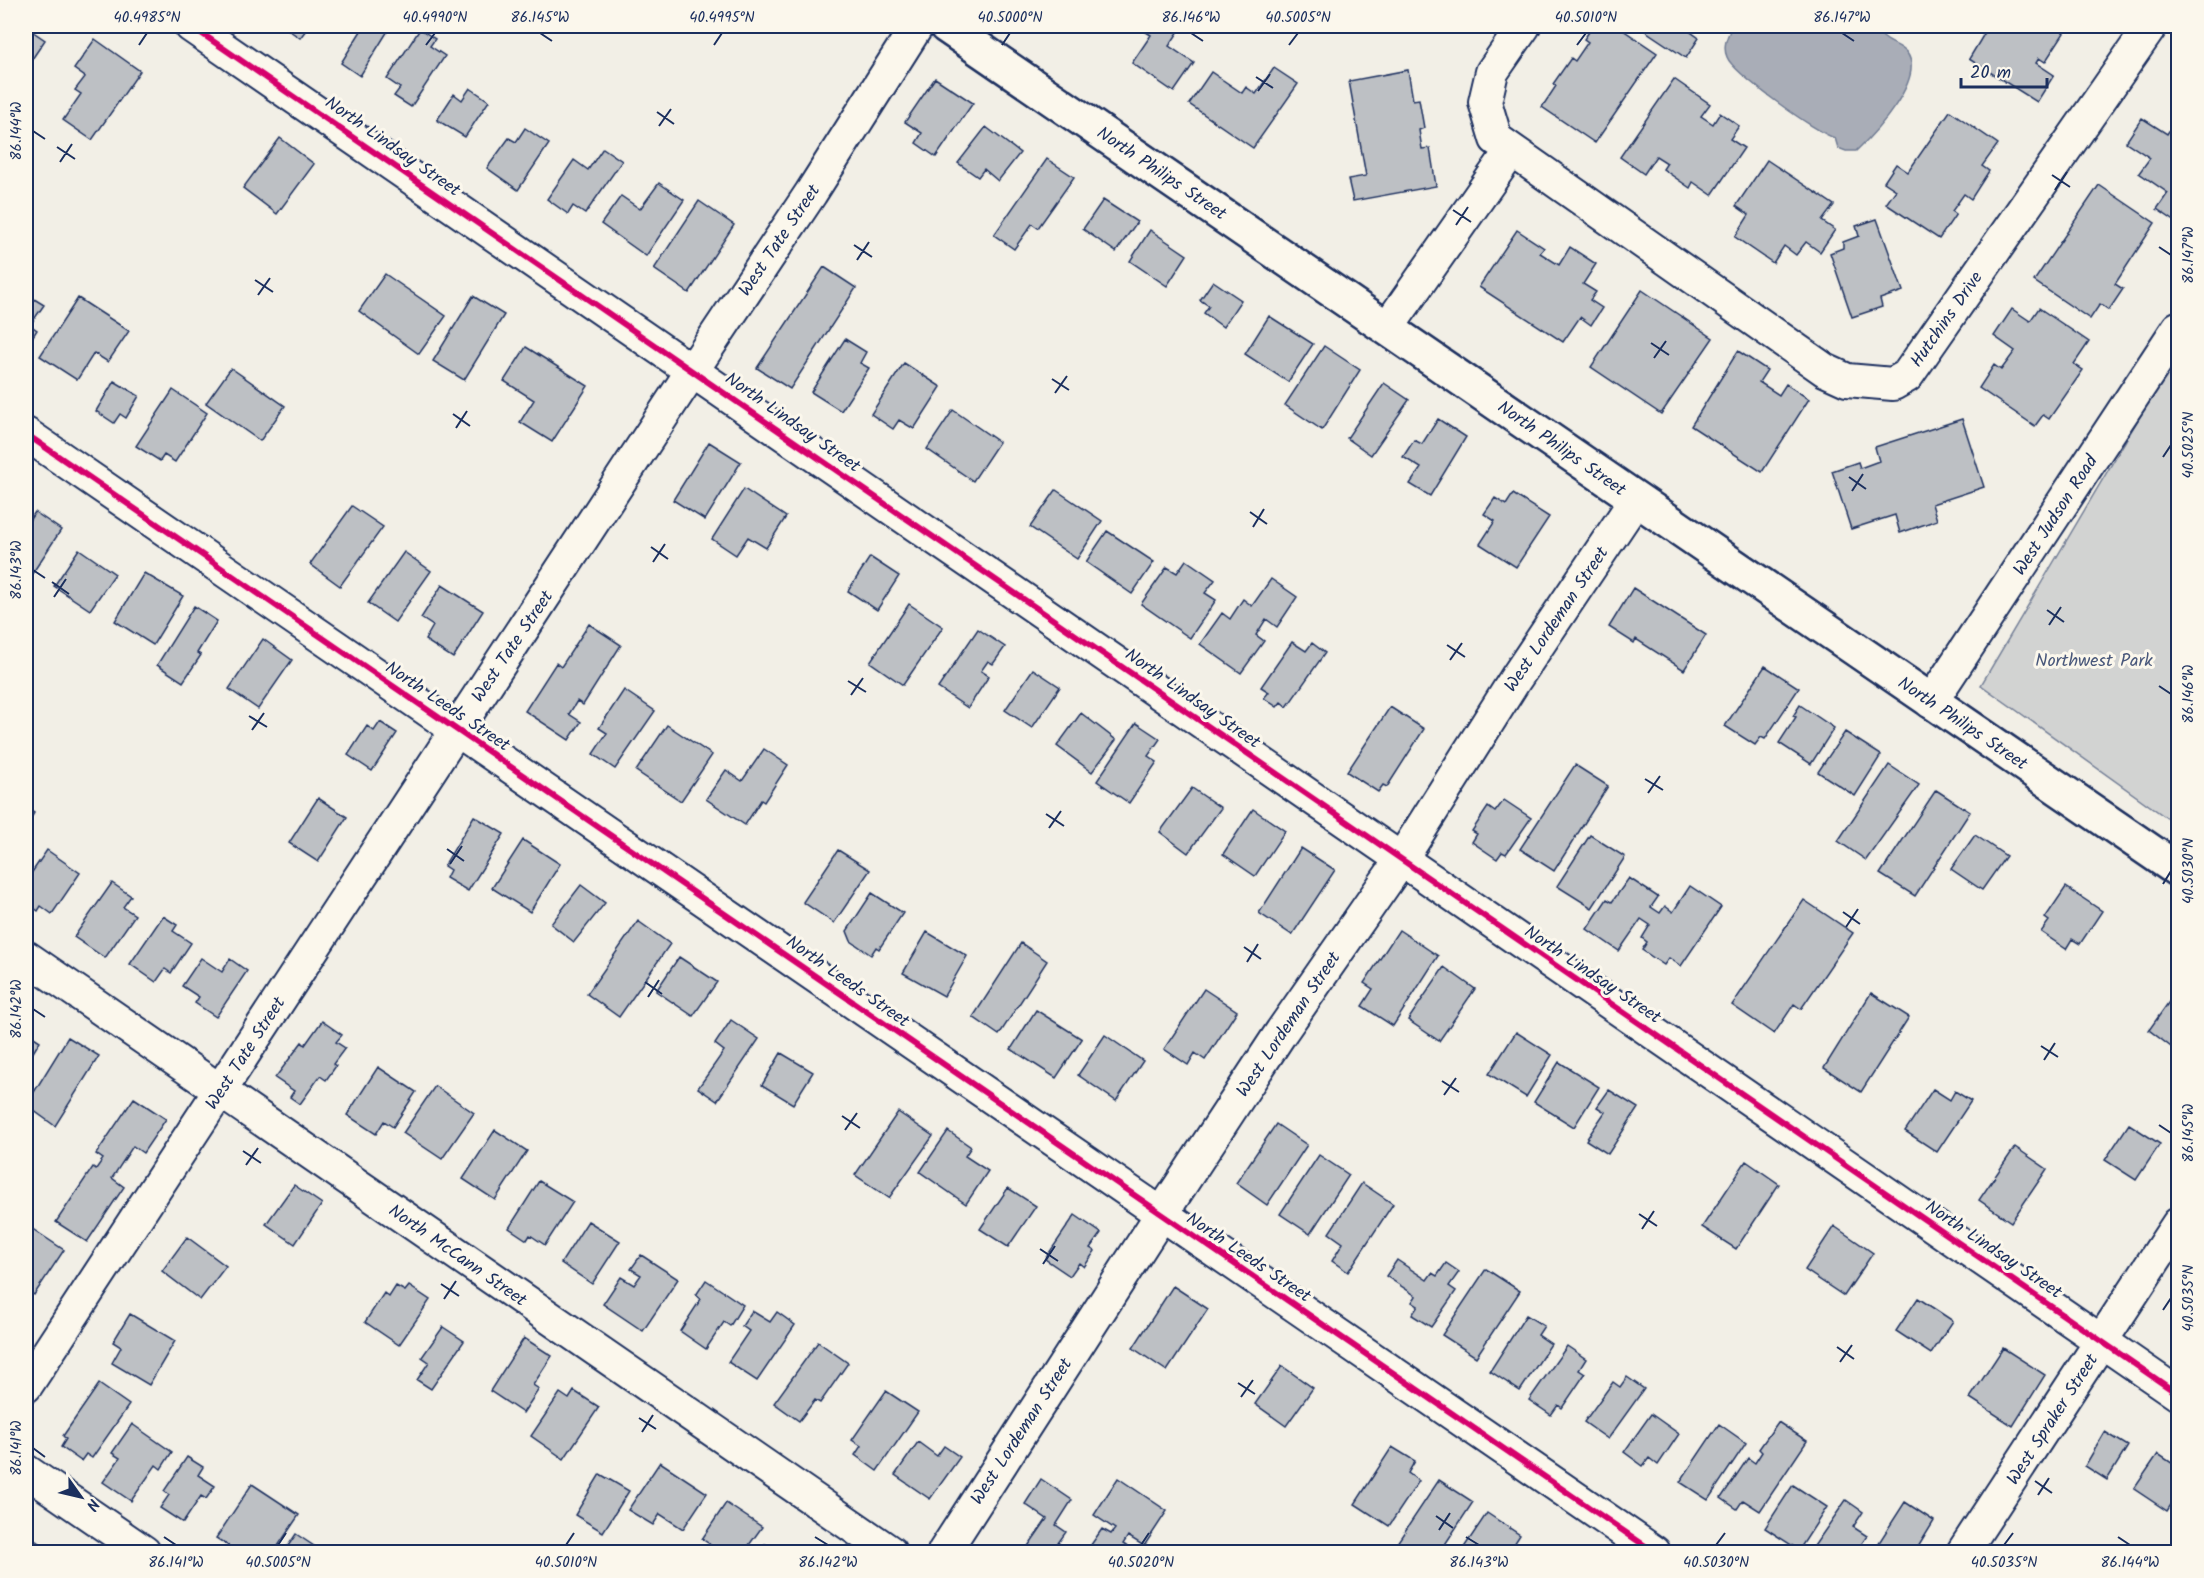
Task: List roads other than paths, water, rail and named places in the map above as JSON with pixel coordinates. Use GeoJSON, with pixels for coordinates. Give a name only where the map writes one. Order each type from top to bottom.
{"type":"FeatureCollection","features":[{"type":"Feature","properties":{"kind":"street","name":"North Lindsay Street"},"geometry":{"type":"LineString","coordinates":[[191,26],[2178,1394]]}},
{"type":"Feature","properties":{"kind":"street","name":"West Tate Street"},"geometry":{"type":"LineString","coordinates":[[26,1386],[811,193],[917,26]]}},
{"type":"Feature","properties":{"kind":"street","name":"North Philips Street"},"geometry":{"type":"LineString","coordinates":[[946,26],[2178,870]]}},
{"type":"Feature","properties":{"kind":"street","name":"Hutchins Drive"},"geometry":{"type":"LineString","coordinates":[[1524,26],[1492,72],[1485,102],[1496,139],[1825,370],[1846,380],[1893,384],[1907,376],[2151,26]]}},
{"type":"Feature","properties":{"kind":"street"},"geometry":{"type":"LineString","coordinates":[[1388,327],[1511,151]]}},
{"type":"Feature","properties":{"kind":"street","name":"West Judson Road"},"geometry":{"type":"LineString","coordinates":[[1931,702],[2178,328]]}},
{"type":"Feature","properties":{"kind":"street","name":"North Leeds Street"},"geometry":{"type":"LineString","coordinates":[[26,434],[1654,1552]]}},
{"type":"Feature","properties":{"kind":"street","name":"West Lordeman Street"},"geometry":{"type":"LineString","coordinates":[[944,1552],[1161,1215],[1282,1031],[1401,860],[1516,678],[1636,499]]}},
{"type":"Feature","properties":{"kind":"street","name":"North McCann Street"},"geometry":{"type":"LineString","coordinates":[[26,957],[890,1552]]}},
{"type":"Feature","properties":{"kind":"street","name":"West Spraker Street"},"geometry":{"type":"LineString","coordinates":[[1964,1552],[2178,1224]]}},
{"type":"Feature","properties":{"kind":"street"},"geometry":{"type":"LineString","coordinates":[[26,1471],[144,1552]]}},
{"type":"Feature","properties":{"kind":"park label","name":"Northwest Park"},"geometry":{"type":"Point","coordinates":[2094,660]}}]}
